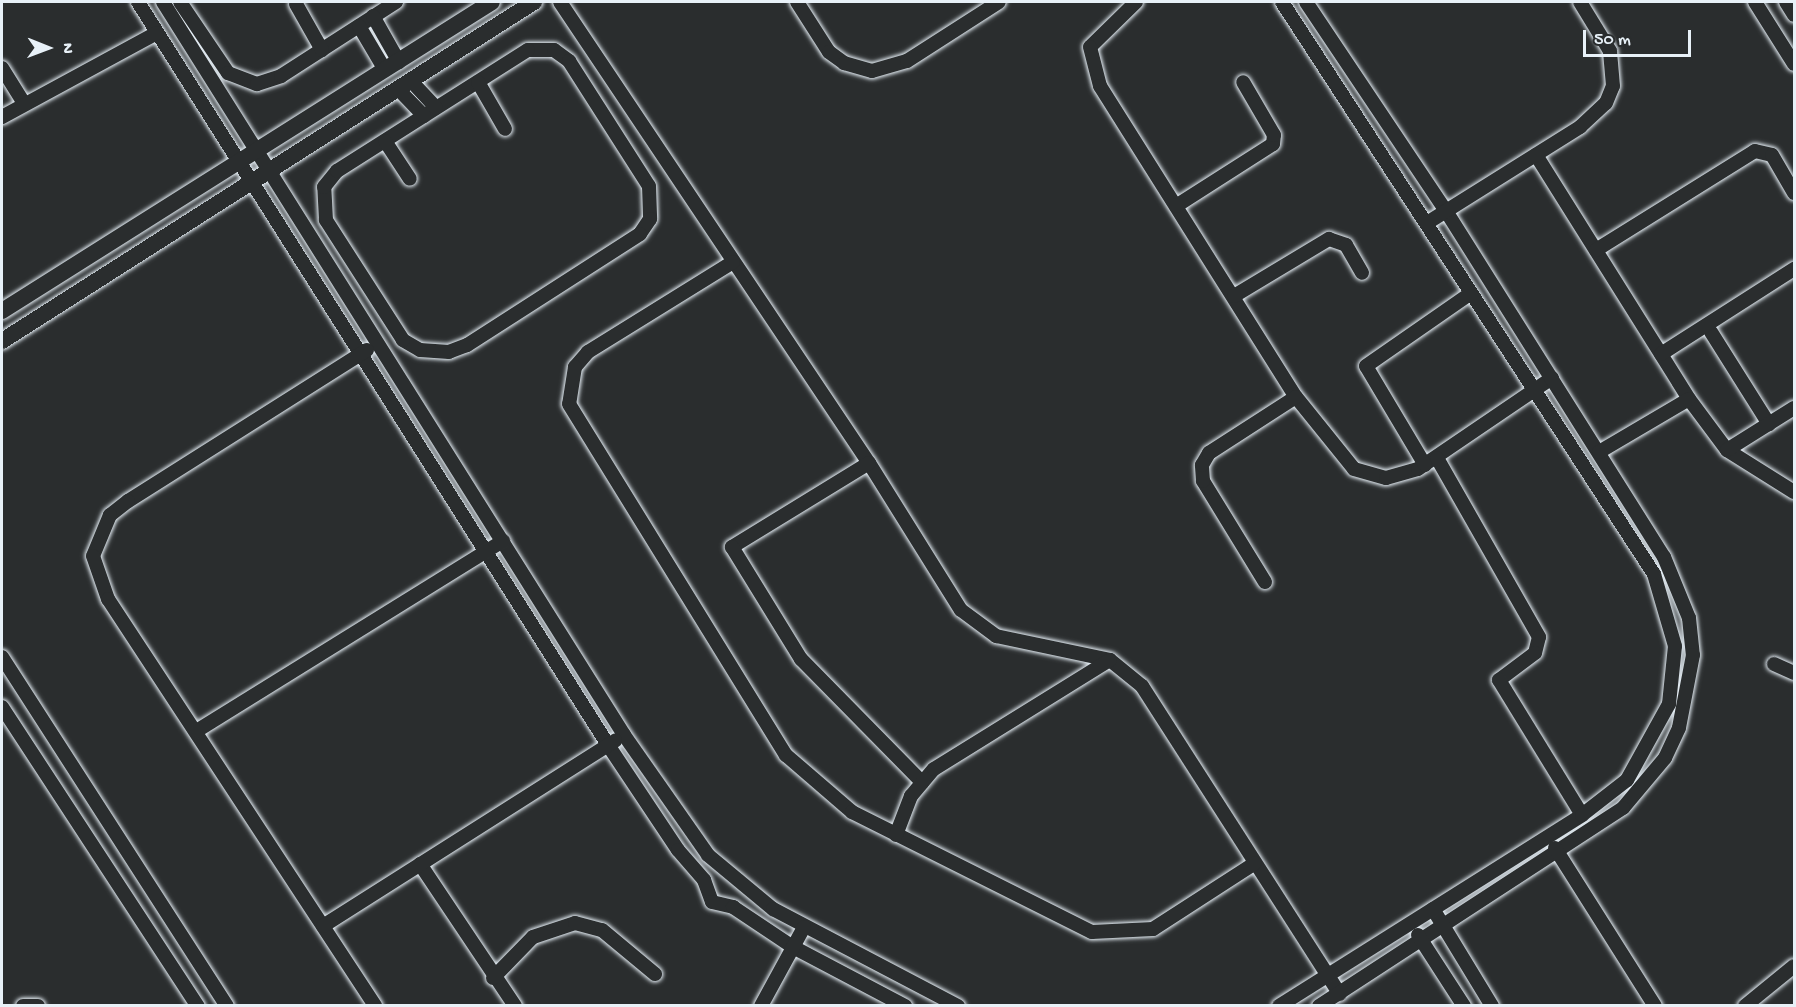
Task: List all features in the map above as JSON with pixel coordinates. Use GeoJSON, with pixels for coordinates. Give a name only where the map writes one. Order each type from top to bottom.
{"type":"FeatureCollection","features":[{"type":"Feature","properties":{"kind":"street"},"geometry":{"type":"LineString","coordinates":[[138,2],[608,745],[678,850],[704,880],[712,902],[733,907],[793,947],[905,1005]]}},
{"type":"Feature","properties":{"kind":"street"},"geometry":{"type":"LineString","coordinates":[[164,2],[273,171],[624,735],[708,855],[739,884],[804,927],[958,1005]]}},
{"type":"Feature","properties":{"kind":"street"},"geometry":{"type":"LineString","coordinates":[[180,2],[223,68],[241,81],[273,81],[396,2]]}},
{"type":"Feature","properties":{"kind":"street"},"geometry":{"type":"LineString","coordinates":[[2,311],[241,163],[492,2]]}},
{"type":"Feature","properties":{"kind":"street"},"geometry":{"type":"LineString","coordinates":[[2,341],[273,171],[534,2]]}},
{"type":"Feature","properties":{"kind":"street"},"geometry":{"type":"LineString","coordinates":[[560,2],[869,463],[970,622],[996,636],[1110,660],[1142,686],[1340,994]]}},
{"type":"Feature","properties":{"kind":"street"},"geometry":{"type":"LineString","coordinates":[[796,2],[829,52],[844,63],[872,71],[907,61],[999,2]]}},
{"type":"Feature","properties":{"kind":"street"},"geometry":{"type":"LineString","coordinates":[[1136,2],[1096,37],[1090,56],[1112,106],[1296,397],[1354,469],[1386,478],[1431,461],[1552,378]]}},
{"type":"Feature","properties":{"kind":"street"},"geometry":{"type":"LineString","coordinates":[[1279,1005],[1582,815],[1627,780],[1645,757],[1669,704],[1675,646],[1661,586],[1282,2]]}},
{"type":"Feature","properties":{"kind":"street"},"geometry":{"type":"LineString","coordinates":[[1306,2],[1446,211],[1599,452],[1677,582],[1690,627],[1690,692],[1679,728],[1646,785],[1558,854],[1445,928],[1319,1005]]}},
{"type":"Feature","properties":{"kind":"street"},"geometry":{"type":"LineString","coordinates":[[1427,223],[1594,117],[1613,86],[1610,51],[1580,2]]}},
{"type":"Feature","properties":{"kind":"street"},"geometry":{"type":"LineString","coordinates":[[1755,2],[1794,64]]}},
{"type":"Feature","properties":{"kind":"street"},"geometry":{"type":"LineString","coordinates":[[1786,2],[1794,15]]}},
{"type":"Feature","properties":{"kind":"street"},"geometry":{"type":"LineString","coordinates":[[296,4],[322,50]]}},
{"type":"Feature","properties":{"kind":"street"},"geometry":{"type":"LineString","coordinates":[[373,16],[392,66]]}},
{"type":"Feature","properties":{"kind":"street"},"geometry":{"type":"LineString","coordinates":[[359,26],[392,66]]}},
{"type":"Feature","properties":{"kind":"street"},"geometry":{"type":"LineString","coordinates":[[2,117],[23,102],[157,33]]}},
{"type":"Feature","properties":{"kind":"street"},"geometry":{"type":"LineString","coordinates":[[545,48],[565,57],[649,186],[652,210],[640,234],[467,345],[449,352],[420,350],[403,340],[322,212],[322,194],[332,176],[478,82],[528,50],[545,48]]}},
{"type":"Feature","properties":{"kind":"street"},"geometry":{"type":"LineString","coordinates":[[2,68],[23,102]]}},
{"type":"Feature","properties":{"kind":"street"},"geometry":{"type":"LineString","coordinates":[[478,82],[505,129]]}},
{"type":"Feature","properties":{"kind":"street"},"geometry":{"type":"LineString","coordinates":[[1176,206],[1273,144],[1274,135],[1243,82]]}},
{"type":"Feature","properties":{"kind":"street"},"geometry":{"type":"LineString","coordinates":[[405,86],[430,112]]}},
{"type":"Feature","properties":{"kind":"street"},"geometry":{"type":"LineString","coordinates":[[385,141],[410,179]]}},
{"type":"Feature","properties":{"kind":"street"},"geometry":{"type":"LineString","coordinates":[[1596,250],[1755,152],[1772,155],[1794,193]]}},
{"type":"Feature","properties":{"kind":"street"},"geometry":{"type":"LineString","coordinates":[[1536,155],[1689,399],[1727,450],[1794,492]]}},
{"type":"Feature","properties":{"kind":"street"},"geometry":{"type":"LineString","coordinates":[[1234,296],[1329,239],[1346,245],[1362,273]]}},
{"type":"Feature","properties":{"kind":"street"},"geometry":{"type":"LineString","coordinates":[[733,262],[588,352],[575,367],[569,404],[786,755],[852,812],[1066,922],[1115,935],[1153,929],[1255,863]]}},
{"type":"Feature","properties":{"kind":"street"},"geometry":{"type":"LineString","coordinates":[[1661,354],[1794,269]]}},
{"type":"Feature","properties":{"kind":"street"},"geometry":{"type":"LineString","coordinates":[[1471,293],[1366,366],[1431,461],[1539,638],[1536,652],[1499,680],[1582,815]]}},
{"type":"Feature","properties":{"kind":"street"},"geometry":{"type":"LineString","coordinates":[[1711,332],[1769,424]]}},
{"type":"Feature","properties":{"kind":"street"},"geometry":{"type":"LineString","coordinates":[[375,1005],[198,730],[97,579],[98,534],[128,501],[379,343]]}},
{"type":"Feature","properties":{"kind":"street"},"geometry":{"type":"LineString","coordinates":[[1265,582],[1203,481],[1202,465],[1209,453],[1296,397]]}},
{"type":"Feature","properties":{"kind":"street"},"geometry":{"type":"LineString","coordinates":[[1599,452],[1689,399]]}},
{"type":"Feature","properties":{"kind":"street"},"geometry":{"type":"LineString","coordinates":[[1727,450],[1794,408]]}},
{"type":"Feature","properties":{"kind":"street"},"geometry":{"type":"LineString","coordinates":[[869,463],[732,547],[801,659],[922,782]]}},
{"type":"Feature","properties":{"kind":"street"},"geometry":{"type":"LineString","coordinates":[[198,730],[504,541]]}},
{"type":"Feature","properties":{"kind":"street"},"geometry":{"type":"LineString","coordinates":[[2,657],[227,1005]]}},
{"type":"Feature","properties":{"kind":"street"},"geometry":{"type":"LineString","coordinates":[[896,835],[922,782],[946,761],[1110,660]]}},
{"type":"Feature","properties":{"kind":"street"},"geometry":{"type":"LineString","coordinates":[[1774,664],[1794,673]]}},
{"type":"Feature","properties":{"kind":"street"},"geometry":{"type":"LineString","coordinates":[[2,707],[198,1005]]}},
{"type":"Feature","properties":{"kind":"street"},"geometry":{"type":"LineString","coordinates":[[323,926],[624,735]]}},
{"type":"Feature","properties":{"kind":"street"},"geometry":{"type":"LineString","coordinates":[[1549,835],[1558,854],[1655,1005]]}},
{"type":"Feature","properties":{"kind":"street"},"geometry":{"type":"LineString","coordinates":[[420,864],[493,978],[515,1005]]}},
{"type":"Feature","properties":{"kind":"street"},"geometry":{"type":"LineString","coordinates":[[1433,909],[1492,1005]]}},
{"type":"Feature","properties":{"kind":"street"},"geometry":{"type":"LineString","coordinates":[[493,978],[533,937],[575,923],[602,930],[655,974]]}},
{"type":"Feature","properties":{"kind":"street"},"geometry":{"type":"LineString","coordinates":[[1411,923],[1464,1005]]}},
{"type":"Feature","properties":{"kind":"street"},"geometry":{"type":"LineString","coordinates":[[761,1005],[804,927]]}},
{"type":"Feature","properties":{"kind":"street"},"geometry":{"type":"LineString","coordinates":[[1745,1005],[1794,966]]}},
{"type":"Feature","properties":{"kind":"street"},"geometry":{"type":"LineString","coordinates":[[23,1005],[38,1005]]}}]}
